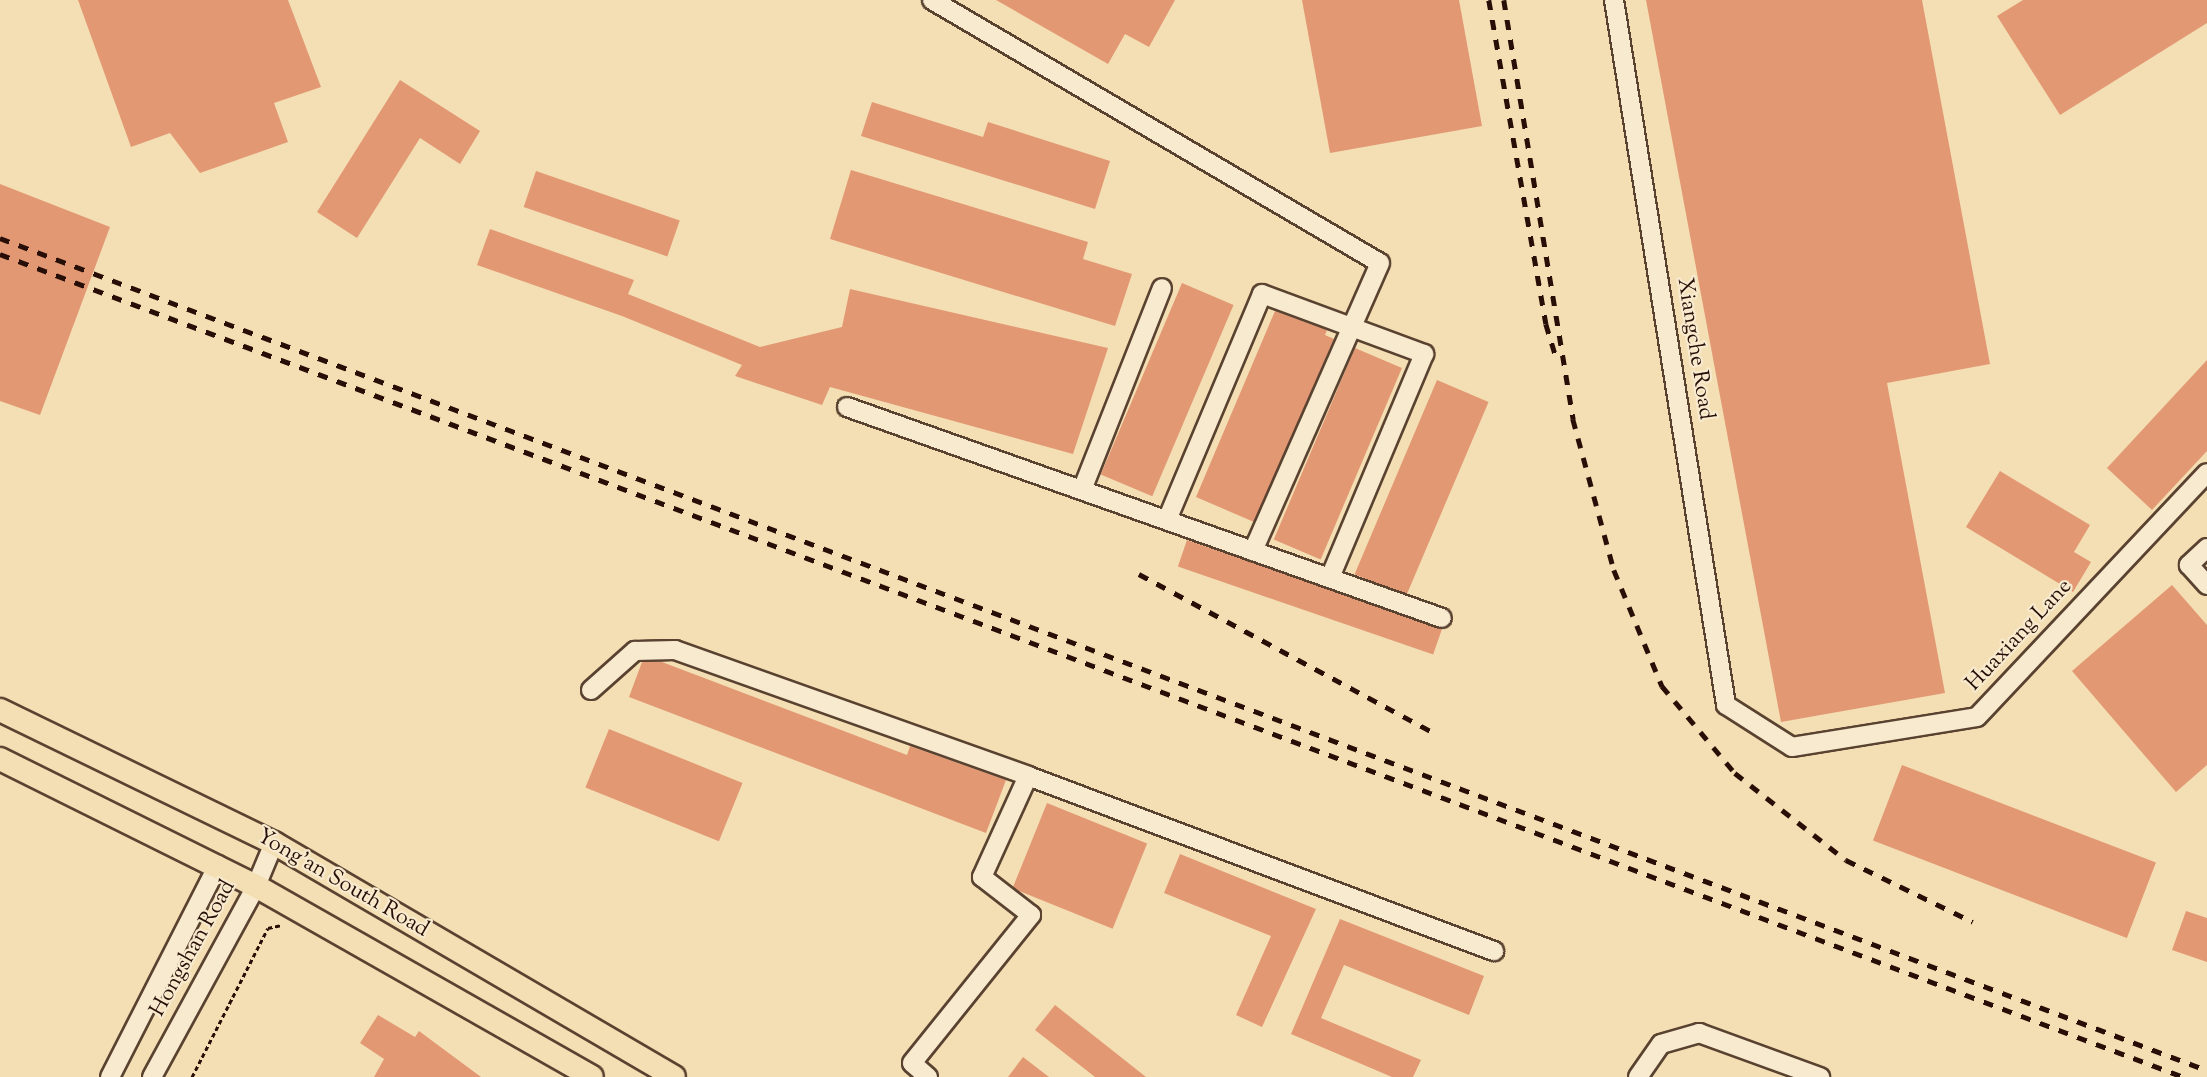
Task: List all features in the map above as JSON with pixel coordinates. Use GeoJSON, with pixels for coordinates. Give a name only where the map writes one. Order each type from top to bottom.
{"type":"FeatureCollection","features":[{"type":"Feature","properties":{"kind":"main road","name":"Yong'an South Road"},"geometry":{"type":"LineString","coordinates":[[0,710],[274,843],[674,1077]]}},
{"type":"Feature","properties":{"kind":"main road","name":"Yong'an South Road"},"geometry":{"type":"LineString","coordinates":[[0,759],[218,865],[592,1077]]}},
{"type":"Feature","properties":{"kind":"street"},"geometry":{"type":"LineString","coordinates":[[932,0],[1380,263],[1253,551]]}},
{"type":"Feature","properties":{"kind":"street","name":"Xiangche Road"},"geometry":{"type":"LineString","coordinates":[[1614,0],[1726,705]]}},
{"type":"Feature","properties":{"kind":"street"},"geometry":{"type":"LineString","coordinates":[[1082,490],[1162,288]]}},
{"type":"Feature","properties":{"kind":"street"},"geometry":{"type":"LineString","coordinates":[[1167,520],[1262,294],[1352,326],[1424,354],[1330,578]]}},
{"type":"Feature","properties":{"kind":"street"},"geometry":{"type":"LineString","coordinates":[[847,407],[1442,618]]}},
{"type":"Feature","properties":{"kind":"street","name":"Huaxiang Lane"},"geometry":{"type":"LineString","coordinates":[[1726,705],[1792,747],[1977,717],[2207,473]]}},
{"type":"Feature","properties":{"kind":"street"},"geometry":{"type":"LineString","coordinates":[[2207,548],[2189,565],[2207,585]]}},
{"type":"Feature","properties":{"kind":"street"},"geometry":{"type":"LineString","coordinates":[[591,690],[636,651],[675,650],[1028,776],[1494,951]]}},
{"type":"Feature","properties":{"kind":"street"},"geometry":{"type":"LineString","coordinates":[[928,1077],[912,1064],[1031,915],[982,877],[1028,776]]}},
{"type":"Feature","properties":{"kind":"street","name":"Hongshan Road"},"geometry":{"type":"LineString","coordinates":[[152,1077],[256,886],[274,843]]}},
{"type":"Feature","properties":{"kind":"street","name":"Hongshan Road"},"geometry":{"type":"LineString","coordinates":[[110,1077],[218,865]]}},
{"type":"Feature","properties":{"kind":"street"},"geometry":{"type":"LineString","coordinates":[[1638,1077],[1661,1044],[1699,1033],[1821,1077]]}},
{"type":"Feature","properties":{"kind":"path"},"geometry":{"type":"LineString","coordinates":[[192,1077],[268,928],[285,925]]}},
{"type":"Feature","properties":{"kind":"building"},"geometry":{"type":"Polygon","coordinates":[[[78,0],[288,0],[321,87],[274,103],[288,142],[200,173],[170,133],[131,147],[78,0]]]}},
{"type":"Feature","properties":{"kind":"building"},"geometry":{"type":"Polygon","coordinates":[[[996,0],[1175,0],[1149,47],[1125,34],[1108,64],[996,0]]]}},
{"type":"Feature","properties":{"kind":"building"},"geometry":{"type":"Polygon","coordinates":[[[1302,0],[1459,0],[1482,126],[1330,153],[1302,0]]]}},
{"type":"Feature","properties":{"kind":"building"},"geometry":{"type":"Polygon","coordinates":[[[1646,0],[1922,0],[1990,364],[1887,383],[1945,693],[1781,722],[1646,0]]]}},
{"type":"Feature","properties":{"kind":"building"},"geometry":{"type":"Polygon","coordinates":[[[2023,0],[2207,0],[2207,23],[2060,115],[1997,16],[2023,0]]]}},
{"type":"Feature","properties":{"kind":"building"},"geometry":{"type":"Polygon","coordinates":[[[400,80],[480,131],[460,164],[420,138],[357,238],[317,212],[400,80]]]}},
{"type":"Feature","properties":{"kind":"building"},"geometry":{"type":"Polygon","coordinates":[[[872,102],[983,137],[988,122],[1110,161],[1095,209],[861,136],[872,102]]]}},
{"type":"Feature","properties":{"kind":"building"},"geometry":{"type":"Polygon","coordinates":[[[851,170],[1088,242],[1083,259],[1132,274],[1115,326],[830,239],[851,170]]]}},
{"type":"Feature","properties":{"kind":"building"},"geometry":{"type":"Polygon","coordinates":[[[536,171],[680,220],[667,256],[524,207],[536,171]]]}},
{"type":"Feature","properties":{"kind":"building"},"geometry":{"type":"Polygon","coordinates":[[[0,184],[110,227],[40,415],[0,401],[0,184]]]}},
{"type":"Feature","properties":{"kind":"building"},"geometry":{"type":"Polygon","coordinates":[[[490,229],[634,280],[628,294],[760,347],[842,327],[850,289],[1108,348],[1073,454],[830,387],[822,405],[735,376],[742,365],[622,316],[477,265],[490,229]]]}},
{"type":"Feature","properties":{"kind":"building"},"geometry":{"type":"Polygon","coordinates":[[[1182,283],[1234,305],[1152,496],[1101,474],[1182,283]]]}},
{"type":"Feature","properties":{"kind":"building"},"geometry":{"type":"Polygon","coordinates":[[[1275,311],[1327,330],[1325,335],[1334,339],[1254,522],[1196,497],[1275,311]]]}},
{"type":"Feature","properties":{"kind":"building"},"geometry":{"type":"Polygon","coordinates":[[[1355,348],[1402,368],[1321,559],[1274,539],[1355,348]]]}},
{"type":"Feature","properties":{"kind":"building"},"geometry":{"type":"Polygon","coordinates":[[[2207,360],[2207,451],[2152,510],[2107,468],[2207,360]]]}},
{"type":"Feature","properties":{"kind":"building"},"geometry":{"type":"Polygon","coordinates":[[[1437,380],[1489,402],[1406,596],[1355,574],[1437,380]]]}},
{"type":"Feature","properties":{"kind":"building"},"geometry":{"type":"Polygon","coordinates":[[[2000,471],[2090,525],[2074,552],[2091,562],[2073,592],[1966,527],[2000,471]]]}},
{"type":"Feature","properties":{"kind":"building"},"geometry":{"type":"Polygon","coordinates":[[[1187,540],[1442,628],[1433,654],[1178,566],[1187,540]]]}},
{"type":"Feature","properties":{"kind":"building"},"geometry":{"type":"Polygon","coordinates":[[[2172,585],[2207,625],[2207,765],[2176,792],[2072,671],[2172,585]]]}},
{"type":"Feature","properties":{"kind":"building"},"geometry":{"type":"Polygon","coordinates":[[[642,662],[662,662],[907,755],[910,746],[1006,780],[986,833],[629,697],[642,662]]]}},
{"type":"Feature","properties":{"kind":"building"},"geometry":{"type":"Polygon","coordinates":[[[609,729],[743,783],[719,841],[585,787],[609,729]]]}},
{"type":"Feature","properties":{"kind":"building"},"geometry":{"type":"Polygon","coordinates":[[[1902,765],[2156,862],[2127,938],[1873,841],[1902,765]]]}},
{"type":"Feature","properties":{"kind":"building"},"geometry":{"type":"Polygon","coordinates":[[[1047,803],[1147,843],[1113,929],[1013,888],[1047,803]]]}},
{"type":"Feature","properties":{"kind":"building"},"geometry":{"type":"Polygon","coordinates":[[[1180,854],[1316,909],[1262,1027],[1236,1015],[1271,936],[1164,893],[1180,854]]]}},
{"type":"Feature","properties":{"kind":"building"},"geometry":{"type":"Polygon","coordinates":[[[2186,911],[2207,918],[2207,962],[2172,950],[2186,911]]]}},
{"type":"Feature","properties":{"kind":"building"},"geometry":{"type":"Polygon","coordinates":[[[1340,919],[1484,976],[1469,1015],[1344,965],[1321,1018],[1421,1060],[1413,1077],[1392,1077],[1291,1034],[1340,919]]]}},
{"type":"Feature","properties":{"kind":"building"},"geometry":{"type":"Polygon","coordinates":[[[1055,1005],[1146,1077],[1095,1077],[1035,1030],[1055,1005]]]}},
{"type":"Feature","properties":{"kind":"building"},"geometry":{"type":"Polygon","coordinates":[[[378,1015],[415,1037],[419,1031],[481,1077],[374,1077],[384,1059],[360,1043],[378,1015]]]}},
{"type":"Feature","properties":{"kind":"building"},"geometry":{"type":"Polygon","coordinates":[[[1023,1057],[1049,1077],[1008,1077],[1023,1057]]]}},
{"type":"Feature","properties":{"kind":"railway"},"geometry":{"type":"LineString","coordinates":[[1489,0],[1546,324],[1557,361]]}},
{"type":"Feature","properties":{"kind":"railway"},"geometry":{"type":"LineString","coordinates":[[1504,0],[1573,419],[1614,570],[1662,686],[1735,773],[1846,860],[1973,922]]}},
{"type":"Feature","properties":{"kind":"railway"},"geometry":{"type":"LineString","coordinates":[[0,238],[2207,1070]]}},
{"type":"Feature","properties":{"kind":"railway"},"geometry":{"type":"LineString","coordinates":[[0,254],[2184,1077]]}},
{"type":"Feature","properties":{"kind":"railway"},"geometry":{"type":"LineString","coordinates":[[1139,574],[1431,731]]}}]}
